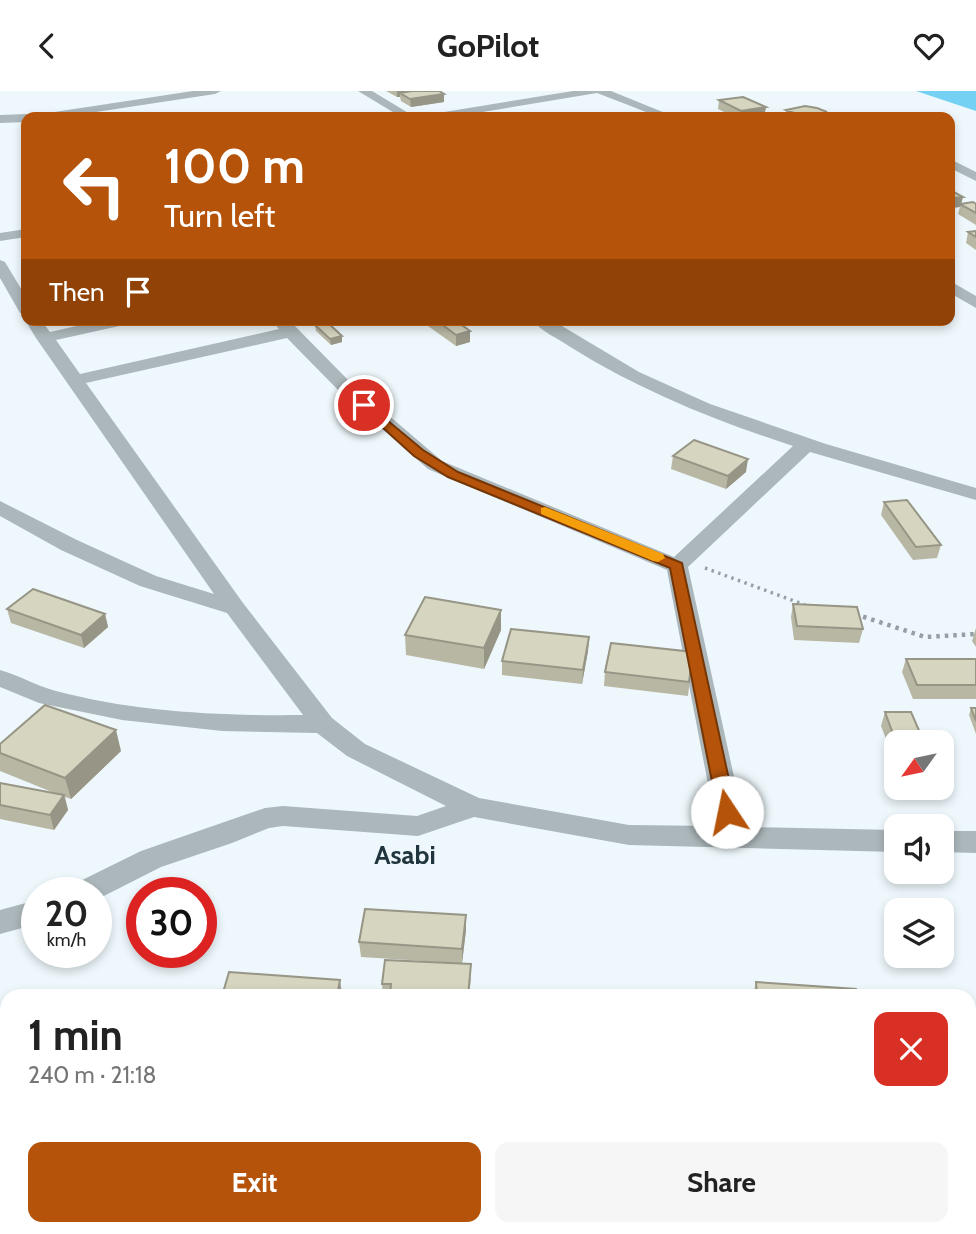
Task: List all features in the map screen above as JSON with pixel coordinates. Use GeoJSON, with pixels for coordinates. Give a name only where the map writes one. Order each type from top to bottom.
{"type":"FeatureCollection","features":[{"type":"Feature","properties":{"kind":"street"},"geometry":{"type":"LineString","coordinates":[[126,112],[215,91]]}},
{"type":"Feature","properties":{"kind":"street"},"geometry":{"type":"LineString","coordinates":[[364,91],[400,112]]}},
{"type":"Feature","properties":{"kind":"street"},"geometry":{"type":"LineString","coordinates":[[468,112],[594,91]]}},
{"type":"Feature","properties":{"kind":"street"},"geometry":{"type":"LineString","coordinates":[[601,91],[655,112]]}},
{"type":"Feature","properties":{"kind":"street"},"geometry":{"type":"LineString","coordinates":[[0,119],[21,118]]}},
{"type":"Feature","properties":{"kind":"street"},"geometry":{"type":"LineString","coordinates":[[955,166],[976,177]]}},
{"type":"Feature","properties":{"kind":"street"},"geometry":{"type":"LineString","coordinates":[[0,237],[21,234]]}},
{"type":"Feature","properties":{"kind":"street"},"geometry":{"type":"LineString","coordinates":[[0,265],[21,301]]}},
{"type":"Feature","properties":{"kind":"street"},"geometry":{"type":"LineString","coordinates":[[955,289],[976,303]]}},
{"type":"Feature","properties":{"kind":"street"},"geometry":{"type":"LineString","coordinates":[[37,326],[235,608],[323,724],[356,750],[473,807],[629,835],[884,841]]}},
{"type":"Feature","properties":{"kind":"street"},"geometry":{"type":"LineString","coordinates":[[44,338],[99,326]]}},
{"type":"Feature","properties":{"kind":"street"},"geometry":{"type":"LineString","coordinates":[[77,380],[284,326],[346,388],[435,465],[682,563]]}},
{"type":"Feature","properties":{"kind":"street"},"geometry":{"type":"LineString","coordinates":[[549,326],[607,363],[666,392],[806,445],[976,494]]}},
{"type":"Feature","properties":{"kind":"street"},"geometry":{"type":"LineString","coordinates":[[682,563],[806,445]]}},
{"type":"Feature","properties":{"kind":"street"},"geometry":{"type":"LineString","coordinates":[[0,507],[69,545],[148,581],[235,608]]}},
{"type":"Feature","properties":{"kind":"street"},"geometry":{"type":"LineString","coordinates":[[682,563],[733,839]]}},
{"type":"Feature","properties":{"kind":"street"},"geometry":{"type":"LineString","coordinates":[[0,678],[53,699],[172,720],[244,725],[323,724]]}},
{"type":"Feature","properties":{"kind":"street"},"geometry":{"type":"LineString","coordinates":[[112,878],[151,859],[222,836],[265,818],[284,816],[418,826],[473,807]]}},
{"type":"Feature","properties":{"kind":"street"},"geometry":{"type":"LineString","coordinates":[[954,842],[976,842]]}},
{"type":"Feature","properties":{"kind":"street"},"geometry":{"type":"LineString","coordinates":[[0,922],[21,916]]}},
{"type":"Feature","properties":{"kind":"path"},"geometry":{"type":"LineString","coordinates":[[682,563],[814,608]]}},
{"type":"Feature","properties":{"kind":"path"},"geometry":{"type":"LineString","coordinates":[[845,612],[925,637],[976,634]]}},
{"type":"Feature","properties":{"kind":"shaded area"},"geometry":{"type":"Polygon","coordinates":[[[916,91],[976,91],[976,111],[916,91]]]}},
{"type":"Feature","properties":{"kind":"building"},"geometry":{"type":"Polygon","coordinates":[[[439,91],[444,94],[410,99],[400,93],[439,91]]]}},
{"type":"Feature","properties":{"kind":"building"},"geometry":{"type":"Polygon","coordinates":[[[743,97],[766,107],[741,111],[719,100],[743,97]]]}},
{"type":"Feature","properties":{"kind":"building"},"geometry":{"type":"Polygon","coordinates":[[[805,106],[827,112],[791,112],[786,110],[805,106]]]}},
{"type":"Feature","properties":{"kind":"building"},"geometry":{"type":"Polygon","coordinates":[[[960,204],[976,204],[976,213],[960,204]]]}},
{"type":"Feature","properties":{"kind":"building"},"geometry":{"type":"Polygon","coordinates":[[[316,326],[331,326],[342,336],[330,339],[316,326]]]}},
{"type":"Feature","properties":{"kind":"building"},"geometry":{"type":"Polygon","coordinates":[[[444,326],[463,326],[470,331],[456,335],[444,326]]]}},
{"type":"Feature","properties":{"kind":"building"},"geometry":{"type":"Polygon","coordinates":[[[694,440],[748,459],[728,476],[673,456],[694,440]]]}},
{"type":"Feature","properties":{"kind":"building"},"geometry":{"type":"Polygon","coordinates":[[[907,500],[941,545],[916,547],[884,502],[907,500]]]}},
{"type":"Feature","properties":{"kind":"building"},"geometry":{"type":"Polygon","coordinates":[[[33,589],[105,614],[81,635],[7,609],[33,589]]]}},
{"type":"Feature","properties":{"kind":"building"},"geometry":{"type":"Polygon","coordinates":[[[425,597],[501,610],[484,648],[405,635],[425,597]]]}},
{"type":"Feature","properties":{"kind":"building"},"geometry":{"type":"Polygon","coordinates":[[[793,604],[857,607],[863,629],[797,626],[793,604]]]}},
{"type":"Feature","properties":{"kind":"building"},"geometry":{"type":"Polygon","coordinates":[[[511,629],[589,637],[583,670],[502,661],[511,629]]]}},
{"type":"Feature","properties":{"kind":"building"},"geometry":{"type":"Polygon","coordinates":[[[611,643],[693,652],[689,682],[605,672],[611,643]]]}},
{"type":"Feature","properties":{"kind":"building"},"geometry":{"type":"Polygon","coordinates":[[[906,659],[976,659],[976,685],[917,685],[906,659]]]}},
{"type":"Feature","properties":{"kind":"building"},"geometry":{"type":"Polygon","coordinates":[[[45,705],[116,730],[65,778],[0,753],[0,744],[45,705]]]}},
{"type":"Feature","properties":{"kind":"building"},"geometry":{"type":"Polygon","coordinates":[[[971,708],[976,708],[976,721],[971,708]]]}},
{"type":"Feature","properties":{"kind":"building"},"geometry":{"type":"Polygon","coordinates":[[[885,712],[911,712],[919,730],[892,730],[885,712]]]}},
{"type":"Feature","properties":{"kind":"building"},"geometry":{"type":"Polygon","coordinates":[[[0,783],[64,795],[50,815],[0,805],[0,783]]]}},
{"type":"Feature","properties":{"kind":"building"},"geometry":{"type":"Polygon","coordinates":[[[365,909],[466,915],[462,949],[359,942],[365,909]]]}},
{"type":"Feature","properties":{"kind":"building"},"geometry":{"type":"Polygon","coordinates":[[[385,960],[471,964],[469,989],[391,989],[391,984],[382,984],[385,960]]]}},
{"type":"Feature","properties":{"kind":"building"},"geometry":{"type":"Polygon","coordinates":[[[229,972],[340,980],[338,989],[224,989],[229,972]]]}},
{"type":"Feature","properties":{"kind":"building"},"geometry":{"type":"Polygon","coordinates":[[[756,982],[856,989],[756,989],[756,982]]]}},
{"type":"Feature","properties":{"kind":"slow traffic"},"geometry":{"type":"LineString","coordinates":[[545,511],[658,558]]}},
{"type":"Feature","properties":{"kind":"district","name":"Asabi"},"geometry":{"type":"Point","coordinates":[405,855]}},
{"type":"Feature","properties":{"kind":"route"},"geometry":{"type":"LineString","coordinates":[[364,405],[435,465],[677,566],[727,812]]}}]}
